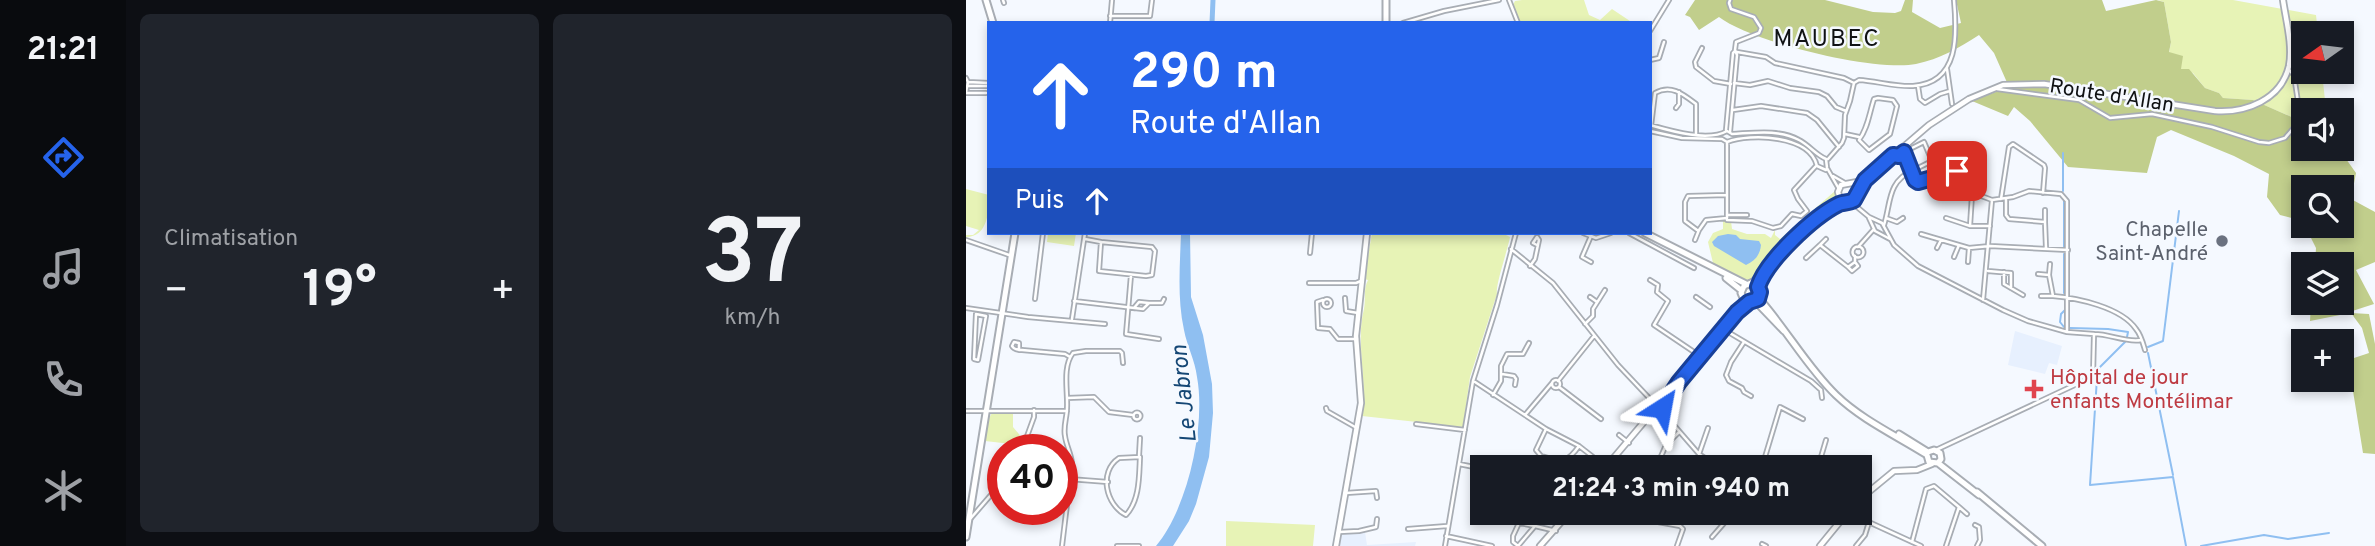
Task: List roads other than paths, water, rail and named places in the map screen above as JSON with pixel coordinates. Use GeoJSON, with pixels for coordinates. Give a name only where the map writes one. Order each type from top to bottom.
{"type":"FeatureCollection","features":[{"type":"Feature","properties":{"kind":"main road"},"geometry":{"type":"LineString","coordinates":[[986,0],[991,21]]}},
{"type":"Feature","properties":{"kind":"main road"},"geometry":{"type":"LineString","coordinates":[[1386,0],[1386,21]]}},
{"type":"Feature","properties":{"kind":"main road"},"geometry":{"type":"LineString","coordinates":[[966,536],[1015,235]]}},
{"type":"Feature","properties":{"kind":"main road"},"geometry":{"type":"LineString","coordinates":[[1649,235],[1712,268],[1758,287],[1759,296],[1784,331],[1840,399],[1932,459],[2042,546]]}},
{"type":"Feature","properties":{"kind":"main road"},"geometry":{"type":"LineString","coordinates":[[1712,268],[1741,290],[1742,298],[1759,305],[1784,331]]}},
{"type":"Feature","properties":{"kind":"main road"},"geometry":{"type":"LineString","coordinates":[[1741,290],[1749,284]]}},
{"type":"Feature","properties":{"kind":"main road"},"geometry":{"type":"LineString","coordinates":[[1750,302],[1759,296]]}},
{"type":"Feature","properties":{"kind":"main road"},"geometry":{"type":"LineString","coordinates":[[995,353],[1002,311]]}},
{"type":"Feature","properties":{"kind":"main road"},"geometry":{"type":"LineString","coordinates":[[1932,459],[1938,451]]}},
{"type":"Feature","properties":{"kind":"main road"},"geometry":{"type":"LineString","coordinates":[[1932,459],[1938,451]]}},
{"type":"Feature","properties":{"kind":"street"},"geometry":{"type":"LineString","coordinates":[[1110,21],[1112,0]]}},
{"type":"Feature","properties":{"kind":"street"},"geometry":{"type":"LineString","coordinates":[[1110,16],[1150,16],[1152,0]]}},
{"type":"Feature","properties":{"kind":"street"},"geometry":{"type":"LineString","coordinates":[[1410,21],[1499,0]]}},
{"type":"Feature","properties":{"kind":"street"},"geometry":{"type":"LineString","coordinates":[[1510,0],[1517,21]]}},
{"type":"Feature","properties":{"kind":"street"},"geometry":{"type":"LineString","coordinates":[[1652,28],[1669,0]]}},
{"type":"Feature","properties":{"kind":"street"},"geometry":{"type":"LineString","coordinates":[[1730,0],[1731,9],[1754,17],[1761,28],[1759,33],[1736,41],[1728,133],[1732,140]]}},
{"type":"Feature","properties":{"kind":"street"},"geometry":{"type":"LineString","coordinates":[[1952,104],[1947,69],[1955,39],[1954,0]]}},
{"type":"Feature","properties":{"kind":"street"},"geometry":{"type":"LineString","coordinates":[[1993,89],[2079,100],[2110,118],[2152,114],[2212,127],[2259,142],[2275,143],[2289,135],[2299,115],[2294,75],[2288,69],[2289,44],[2283,0]]}},
{"type":"Feature","properties":{"kind":"street"},"geometry":{"type":"LineString","coordinates":[[1652,60],[1659,58],[1664,42]]}},
{"type":"Feature","properties":{"kind":"street"},"geometry":{"type":"LineString","coordinates":[[1702,48],[1695,62],[1696,67],[1714,81],[1750,85],[1768,81],[1799,90],[1819,92],[1827,96],[1836,107],[1846,111]]}},
{"type":"Feature","properties":{"kind":"street"},"geometry":{"type":"LineString","coordinates":[[1736,51],[1844,78],[1854,83]]}},
{"type":"Feature","properties":{"kind":"street"},"geometry":{"type":"LineString","coordinates":[[1727,217],[1767,224],[1773,228],[1781,226],[1791,214],[1801,216],[1807,211],[1794,190],[1839,147],[1845,134],[1846,111],[1854,83],[1859,80],[1917,86],[1938,77],[1947,69]]}},
{"type":"Feature","properties":{"kind":"street","name":"Route d'Allan"},"geometry":{"type":"LineString","coordinates":[[1848,202],[1876,170],[1943,115],[1969,99],[1993,89],[2010,84],[2044,84],[2193,108],[2232,111],[2263,101],[2278,86],[2288,69]]}},
{"type":"Feature","properties":{"kind":"street"},"geometry":{"type":"LineString","coordinates":[[986,93],[966,92],[967,82],[987,84]]}},
{"type":"Feature","properties":{"kind":"street"},"geometry":{"type":"LineString","coordinates":[[1727,217],[1725,141],[1732,110],[1733,83]]}},
{"type":"Feature","properties":{"kind":"street"},"geometry":{"type":"LineString","coordinates":[[1917,86],[1920,99],[1925,103],[1950,91]]}},
{"type":"Feature","properties":{"kind":"street"},"geometry":{"type":"LineString","coordinates":[[1652,101],[1658,90],[1679,92],[1696,104],[1696,135]]}},
{"type":"Feature","properties":{"kind":"street"},"geometry":{"type":"LineString","coordinates":[[1676,108],[1679,104],[1679,92]]}},
{"type":"Feature","properties":{"kind":"street"},"geometry":{"type":"LineString","coordinates":[[1874,99],[1896,102],[1890,134],[1869,150],[1861,143],[1860,137],[1866,132],[1874,99]]}},
{"type":"Feature","properties":{"kind":"street"},"geometry":{"type":"LineString","coordinates":[[1732,110],[1761,106],[1807,113],[1817,120],[1839,147]]}},
{"type":"Feature","properties":{"kind":"street"},"geometry":{"type":"LineString","coordinates":[[1652,127],[1696,135],[1768,133],[1789,136],[1805,144],[1833,176],[1839,188],[1838,196],[1824,214],[1778,255],[1763,274],[1749,284]]}},
{"type":"Feature","properties":{"kind":"street"},"geometry":{"type":"LineString","coordinates":[[1652,128],[1682,138],[1725,141],[1763,138],[1787,140],[1804,148],[1821,163]]}},
{"type":"Feature","properties":{"kind":"street"},"geometry":{"type":"LineString","coordinates":[[1845,134],[1860,137]]}},
{"type":"Feature","properties":{"kind":"street"},"geometry":{"type":"LineString","coordinates":[[1893,155],[1899,156],[1924,142],[1932,162],[1920,167]]}},
{"type":"Feature","properties":{"kind":"street"},"geometry":{"type":"LineString","coordinates":[[2001,199],[2009,147],[2013,144],[2045,168],[2043,193]]}},
{"type":"Feature","properties":{"kind":"street"},"geometry":{"type":"LineString","coordinates":[[1904,152],[1915,180],[1922,183],[1957,171],[1961,168],[1963,153]]}},
{"type":"Feature","properties":{"kind":"street"},"geometry":{"type":"LineString","coordinates":[[1970,226],[1978,159]]}},
{"type":"Feature","properties":{"kind":"street","name":"Route d'Allan"},"geometry":{"type":"LineString","coordinates":[[1839,188],[1876,170]]}},
{"type":"Feature","properties":{"kind":"street"},"geometry":{"type":"LineString","coordinates":[[1820,245],[1848,267],[1856,263],[1857,257],[1853,250],[1886,219],[1885,210],[1898,180],[1912,171]]}},
{"type":"Feature","properties":{"kind":"street"},"geometry":{"type":"LineString","coordinates":[[1833,176],[1848,183],[1857,194],[1862,210]]}},
{"type":"Feature","properties":{"kind":"street"},"geometry":{"type":"LineString","coordinates":[[1957,193],[1974,194],[1992,200],[2006,199],[2025,191],[2064,195],[2067,201],[2067,332]]}},
{"type":"Feature","properties":{"kind":"street"},"geometry":{"type":"LineString","coordinates":[[1699,230],[1685,221],[1685,202],[1688,196],[1727,195]]}},
{"type":"Feature","properties":{"kind":"street"},"geometry":{"type":"LineString","coordinates":[[1838,196],[1882,224],[1901,252],[1918,266],[1983,300],[2028,321],[2067,332],[2141,340]]}},
{"type":"Feature","properties":{"kind":"street"},"geometry":{"type":"LineString","coordinates":[[2006,199],[2006,215],[2009,219],[2045,222]]}},
{"type":"Feature","properties":{"kind":"street"},"geometry":{"type":"LineString","coordinates":[[1983,300],[1992,200]]}},
{"type":"Feature","properties":{"kind":"street"},"geometry":{"type":"LineString","coordinates":[[1824,214],[1848,202]]}},
{"type":"Feature","properties":{"kind":"street"},"geometry":{"type":"LineString","coordinates":[[2045,210],[2045,249]]}},
{"type":"Feature","properties":{"kind":"street"},"geometry":{"type":"LineString","coordinates":[[1695,240],[1706,220],[1747,215]]}},
{"type":"Feature","properties":{"kind":"street"},"geometry":{"type":"LineString","coordinates":[[1869,217],[1876,230],[1890,239]]}},
{"type":"Feature","properties":{"kind":"street"},"geometry":{"type":"LineString","coordinates":[[1886,219],[1897,222],[1903,218]]}},
{"type":"Feature","properties":{"kind":"street"},"geometry":{"type":"LineString","coordinates":[[1946,218],[1970,226],[1990,226]]}},
{"type":"Feature","properties":{"kind":"street"},"geometry":{"type":"LineString","coordinates":[[1876,230],[1882,224]]}},
{"type":"Feature","properties":{"kind":"street"},"geometry":{"type":"LineString","coordinates":[[1921,234],[1969,248],[2068,250]]}},
{"type":"Feature","properties":{"kind":"street"},"geometry":{"type":"LineString","coordinates":[[1035,299],[1043,235]]}},
{"type":"Feature","properties":{"kind":"street"},"geometry":{"type":"LineString","coordinates":[[1072,320],[1085,235]]}},
{"type":"Feature","properties":{"kind":"street"},"geometry":{"type":"LineString","coordinates":[[1310,253],[1312,235]]}},
{"type":"Feature","properties":{"kind":"street"},"geometry":{"type":"LineString","coordinates":[[1336,546],[1361,397],[1357,339],[1367,235]]}},
{"type":"Feature","properties":{"kind":"street"},"geometry":{"type":"LineString","coordinates":[[1445,546],[1473,381],[1515,235]]}},
{"type":"Feature","properties":{"kind":"street"},"geometry":{"type":"LineString","coordinates":[[1591,261],[1582,257],[1591,236],[1596,239],[1606,235]]}},
{"type":"Feature","properties":{"kind":"street"},"geometry":{"type":"LineString","coordinates":[[1633,235],[1693,268]]}},
{"type":"Feature","properties":{"kind":"street"},"geometry":{"type":"LineString","coordinates":[[1084,239],[1154,248],[1152,275],[1100,271],[1101,242]]}},
{"type":"Feature","properties":{"kind":"street"},"geometry":{"type":"LineString","coordinates":[[1806,257],[1826,239]]}},
{"type":"Feature","properties":{"kind":"street"},"geometry":{"type":"LineString","coordinates":[[966,240],[1011,256]]}},
{"type":"Feature","properties":{"kind":"street"},"geometry":{"type":"LineString","coordinates":[[1937,248],[1941,240]]}},
{"type":"Feature","properties":{"kind":"street"},"geometry":{"type":"LineString","coordinates":[[1954,257],[1959,245]]}},
{"type":"Feature","properties":{"kind":"street"},"geometry":{"type":"LineString","coordinates":[[1531,266],[1537,246]]}},
{"type":"Feature","properties":{"kind":"street"},"geometry":{"type":"LineString","coordinates":[[1857,257],[1863,255],[1864,251],[1858,247]]}},
{"type":"Feature","properties":{"kind":"street"},"geometry":{"type":"LineString","coordinates":[[1968,262],[1969,248]]}},
{"type":"Feature","properties":{"kind":"street"},"geometry":{"type":"LineString","coordinates":[[1511,249],[1553,283],[1594,336],[1699,454]]}},
{"type":"Feature","properties":{"kind":"street"},"geometry":{"type":"LineString","coordinates":[[2050,264],[2053,296]]}},
{"type":"Feature","properties":{"kind":"street"},"geometry":{"type":"LineString","coordinates":[[1987,271],[2011,273],[2011,288]]}},
{"type":"Feature","properties":{"kind":"street"},"geometry":{"type":"LineString","coordinates":[[2004,272],[2004,284],[2023,295]]}},
{"type":"Feature","properties":{"kind":"street"},"geometry":{"type":"LineString","coordinates":[[1758,287],[1763,274]]}},
{"type":"Feature","properties":{"kind":"street"},"geometry":{"type":"LineString","coordinates":[[2038,274],[2049,275]]}},
{"type":"Feature","properties":{"kind":"street"},"geometry":{"type":"LineString","coordinates":[[1131,275],[1126,334],[1159,339]]}},
{"type":"Feature","properties":{"kind":"street"},"geometry":{"type":"LineString","coordinates":[[1650,280],[1658,285],[1657,292],[1668,301],[1655,326],[1700,356]]}},
{"type":"Feature","properties":{"kind":"street"},"geometry":{"type":"LineString","coordinates":[[1309,283],[1361,281]]}},
{"type":"Feature","properties":{"kind":"street"},"geometry":{"type":"LineString","coordinates":[[1585,324],[1593,316],[1593,309],[1605,290]]}},
{"type":"Feature","properties":{"kind":"street"},"geometry":{"type":"LineString","coordinates":[[2041,296],[2068,297],[2097,304],[2126,319],[2138,331],[2145,350]]}},
{"type":"Feature","properties":{"kind":"street"},"geometry":{"type":"LineString","coordinates":[[1590,297],[1597,302]]}},
{"type":"Feature","properties":{"kind":"street"},"geometry":{"type":"LineString","coordinates":[[1696,297],[1710,307]]}},
{"type":"Feature","properties":{"kind":"street"},"geometry":{"type":"LineString","coordinates":[[1345,298],[1346,311],[1358,313]]}},
{"type":"Feature","properties":{"kind":"street"},"geometry":{"type":"LineString","coordinates":[[1737,312],[1742,298]]}},
{"type":"Feature","properties":{"kind":"street"},"geometry":{"type":"LineString","coordinates":[[1134,308],[1139,302],[1162,303],[1164,299]]}},
{"type":"Feature","properties":{"kind":"street"},"geometry":{"type":"LineString","coordinates":[[1323,300],[1317,302],[1318,328],[1330,329],[1338,339],[1357,339]]}},
{"type":"Feature","properties":{"kind":"street"},"geometry":{"type":"LineString","coordinates":[[1074,301],[1143,309],[1149,303]]}},
{"type":"Feature","properties":{"kind":"street"},"geometry":{"type":"LineString","coordinates":[[1618,455],[1737,312],[1750,302]]}},
{"type":"Feature","properties":{"kind":"street"},"geometry":{"type":"LineString","coordinates":[[966,308],[1105,324]]}},
{"type":"Feature","properties":{"kind":"street"},"geometry":{"type":"LineString","coordinates":[[980,315],[981,310]]}},
{"type":"Feature","properties":{"kind":"street"},"geometry":{"type":"LineString","coordinates":[[975,314],[980,315],[986,316],[979,359],[976,360],[975,314]]}},
{"type":"Feature","properties":{"kind":"street"},"geometry":{"type":"LineString","coordinates":[[1723,329],[1798,372],[1821,390],[1822,398]]}},
{"type":"Feature","properties":{"kind":"street"},"geometry":{"type":"LineString","coordinates":[[1938,451],[1948,443],[2095,376],[2095,334]]}},
{"type":"Feature","properties":{"kind":"street"},"geometry":{"type":"LineString","coordinates":[[1557,387],[1558,381],[1594,336]]}},
{"type":"Feature","properties":{"kind":"street"},"geometry":{"type":"LineString","coordinates":[[974,337],[982,338]]}},
{"type":"Feature","properties":{"kind":"street"},"geometry":{"type":"LineString","coordinates":[[1744,342],[1726,375],[1729,381],[1751,396]]}},
{"type":"Feature","properties":{"kind":"street"},"geometry":{"type":"LineString","coordinates":[[1493,395],[1507,355],[1523,354],[1528,343]]}},
{"type":"Feature","properties":{"kind":"street"},"geometry":{"type":"LineString","coordinates":[[1019,350],[1065,354],[1070,357]]}},
{"type":"Feature","properties":{"kind":"street"},"geometry":{"type":"LineString","coordinates":[[1065,434],[1068,398],[1066,380],[1073,353],[1120,351],[1123,363]]}},
{"type":"Feature","properties":{"kind":"street"},"geometry":{"type":"LineString","coordinates":[[1502,374],[1514,376],[1515,385]]}},
{"type":"Feature","properties":{"kind":"street"},"geometry":{"type":"LineString","coordinates":[[1473,381],[1546,429],[1592,455]]}},
{"type":"Feature","properties":{"kind":"street"},"geometry":{"type":"LineString","coordinates":[[1525,415],[1546,389],[1558,381]]}},
{"type":"Feature","properties":{"kind":"street"},"geometry":{"type":"LineString","coordinates":[[1552,383],[1601,419]]}},
{"type":"Feature","properties":{"kind":"street"},"geometry":{"type":"LineString","coordinates":[[1546,389],[1557,387]]}},
{"type":"Feature","properties":{"kind":"street"},"geometry":{"type":"LineString","coordinates":[[1068,398],[1094,397],[1109,412],[1133,415]]}},
{"type":"Feature","properties":{"kind":"street"},"geometry":{"type":"LineString","coordinates":[[1766,455],[1780,407],[1803,419]]}},
{"type":"Feature","properties":{"kind":"street"},"geometry":{"type":"LineString","coordinates":[[1326,408],[1357,428]]}},
{"type":"Feature","properties":{"kind":"street"},"geometry":{"type":"LineString","coordinates":[[1027,434],[1034,410]]}},
{"type":"Feature","properties":{"kind":"street"},"geometry":{"type":"LineString","coordinates":[[966,411],[1067,411]]}},
{"type":"Feature","properties":{"kind":"street"},"geometry":{"type":"LineString","coordinates":[[1416,424],[1465,430]]}},
{"type":"Feature","properties":{"kind":"street"},"geometry":{"type":"LineString","coordinates":[[1699,454],[1707,428]]}},
{"type":"Feature","properties":{"kind":"street"},"geometry":{"type":"LineString","coordinates":[[1538,455],[1536,450],[1546,429]]}},
{"type":"Feature","properties":{"kind":"street"},"geometry":{"type":"LineString","coordinates":[[1661,455],[1666,445],[1679,432]]}},
{"type":"Feature","properties":{"kind":"street"},"geometry":{"type":"LineString","coordinates":[[1619,435],[1629,442]]}},
{"type":"Feature","properties":{"kind":"street"},"geometry":{"type":"LineString","coordinates":[[1140,438],[1140,457],[1139,486],[1126,515],[1118,511],[1107,493],[1110,469],[1115,461],[1124,457],[1140,457]]}},
{"type":"Feature","properties":{"kind":"street"},"geometry":{"type":"LineString","coordinates":[[1822,455],[1826,440]]}},
{"type":"Feature","properties":{"kind":"street"},"geometry":{"type":"LineString","coordinates":[[1572,455],[1580,446]]}},
{"type":"Feature","properties":{"kind":"street"},"geometry":{"type":"LineString","coordinates":[[1872,489],[1894,471],[1912,469],[1932,459]]}},
{"type":"Feature","properties":{"kind":"street"},"geometry":{"type":"LineString","coordinates":[[1459,464],[1470,466]]}},
{"type":"Feature","properties":{"kind":"street"},"geometry":{"type":"LineString","coordinates":[[1078,480],[1108,482]]}},
{"type":"Feature","properties":{"kind":"street"},"geometry":{"type":"LineString","coordinates":[[1912,542],[1926,489],[1934,486],[1967,514]]}},
{"type":"Feature","properties":{"kind":"street"},"geometry":{"type":"LineString","coordinates":[[1346,493],[1376,491],[1377,498]]}},
{"type":"Feature","properties":{"kind":"street"},"geometry":{"type":"LineString","coordinates":[[969,520],[987,499]]}},
{"type":"Feature","properties":{"kind":"street"},"geometry":{"type":"LineString","coordinates":[[1946,546],[1959,507]]}},
{"type":"Feature","properties":{"kind":"street"},"geometry":{"type":"LineString","coordinates":[[1339,532],[1376,527],[1377,519]]}},
{"type":"Feature","properties":{"kind":"street"},"geometry":{"type":"LineString","coordinates":[[1535,526],[1518,546],[1513,542],[1519,523],[1535,526],[1552,531]]}},
{"type":"Feature","properties":{"kind":"street"},"geometry":{"type":"LineString","coordinates":[[1872,523],[1921,546]]}},
{"type":"Feature","properties":{"kind":"street"},"geometry":{"type":"LineString","coordinates":[[1062,545],[1064,525]]}},
{"type":"Feature","properties":{"kind":"street"},"geometry":{"type":"LineString","coordinates":[[1541,546],[1558,525]]}},
{"type":"Feature","properties":{"kind":"street"},"geometry":{"type":"LineString","coordinates":[[1669,525],[1683,528],[1677,546]]}},
{"type":"Feature","properties":{"kind":"street"},"geometry":{"type":"LineString","coordinates":[[1712,537],[1722,525]]}},
{"type":"Feature","properties":{"kind":"street"},"geometry":{"type":"LineString","coordinates":[[1820,546],[1837,525]]}},
{"type":"Feature","properties":{"kind":"street"},"geometry":{"type":"LineString","coordinates":[[1856,546],[1865,535],[1868,525]]}},
{"type":"Feature","properties":{"kind":"street"},"geometry":{"type":"LineString","coordinates":[[1975,525],[1979,527],[1980,534],[1977,546]]}},
{"type":"Feature","properties":{"kind":"street"},"geometry":{"type":"LineString","coordinates":[[1408,529],[1448,526]]}},
{"type":"Feature","properties":{"kind":"street"},"geometry":{"type":"LineString","coordinates":[[1446,536],[1492,546]]}},
{"type":"Feature","properties":{"kind":"street"},"geometry":{"type":"LineString","coordinates":[[1117,546],[1139,546]]}},
{"type":"Feature","properties":{"kind":"water"},"geometry":{"type":"Polygon","coordinates":[[[1181,235],[1190,235],[1191,297],[1203,335],[1212,384],[1213,413],[1209,457],[1189,521],[1173,546],[1156,546],[1177,510],[1185,488],[1192,465],[1199,418],[1196,371],[1185,336],[1180,306],[1181,235]]]}},
{"type":"Feature","properties":{"kind":"water"},"geometry":{"type":"Polygon","coordinates":[[[1736,235],[1740,239],[1759,241],[1760,252],[1752,262],[1746,265],[1714,246],[1712,242],[1718,236],[1736,235]]]}},
{"type":"Feature","properties":{"kind":"waterway","name":"Le Jabron"},"geometry":{"type":"LineString","coordinates":[[1212,21],[1213,0]]}},
{"type":"Feature","properties":{"kind":"waterway"},"geometry":{"type":"LineString","coordinates":[[2063,153],[2063,191]]}},
{"type":"Feature","properties":{"kind":"waterway"},"geometry":{"type":"LineString","coordinates":[[2064,199],[2064,247]]}},
{"type":"Feature","properties":{"kind":"waterway"},"geometry":{"type":"LineString","coordinates":[[2148,347],[2163,341],[2179,211]]}},
{"type":"Feature","properties":{"kind":"waterway"},"geometry":{"type":"LineString","coordinates":[[2064,254],[2064,293]]}},
{"type":"Feature","properties":{"kind":"waterway"},"geometry":{"type":"LineString","coordinates":[[2064,327],[2060,322],[2061,314],[2065,310],[2065,300]]}},
{"type":"Feature","properties":{"kind":"waterway"},"geometry":{"type":"LineString","coordinates":[[2070,328],[2128,332],[2127,337]]}},
{"type":"Feature","properties":{"kind":"waterway"},"geometry":{"type":"LineString","coordinates":[[2098,369],[2125,342]]}},
{"type":"Feature","properties":{"kind":"waterway"},"geometry":{"type":"LineString","coordinates":[[2148,353],[2173,475]]}},
{"type":"Feature","properties":{"kind":"waterway"},"geometry":{"type":"LineString","coordinates":[[2097,378],[2090,485],[2173,477],[2186,546]]}},
{"type":"Feature","properties":{"kind":"waterway"},"geometry":{"type":"LineString","coordinates":[[2201,546],[2264,535],[2288,539],[2329,533]]}},
{"type":"Feature","properties":{"kind":"place","name":"Chapelle Saint-André"},"geometry":{"type":"Point","coordinates":[2222,241]}},
{"type":"Feature","properties":{"kind":"place","name":"Hôpital de jour enfants Montélimar"},"geometry":{"type":"Point","coordinates":[2034,389]}},
{"type":"Feature","properties":{"kind":"district","name":"MAUBEC"},"geometry":{"type":"Point","coordinates":[1827,38]}}]}
